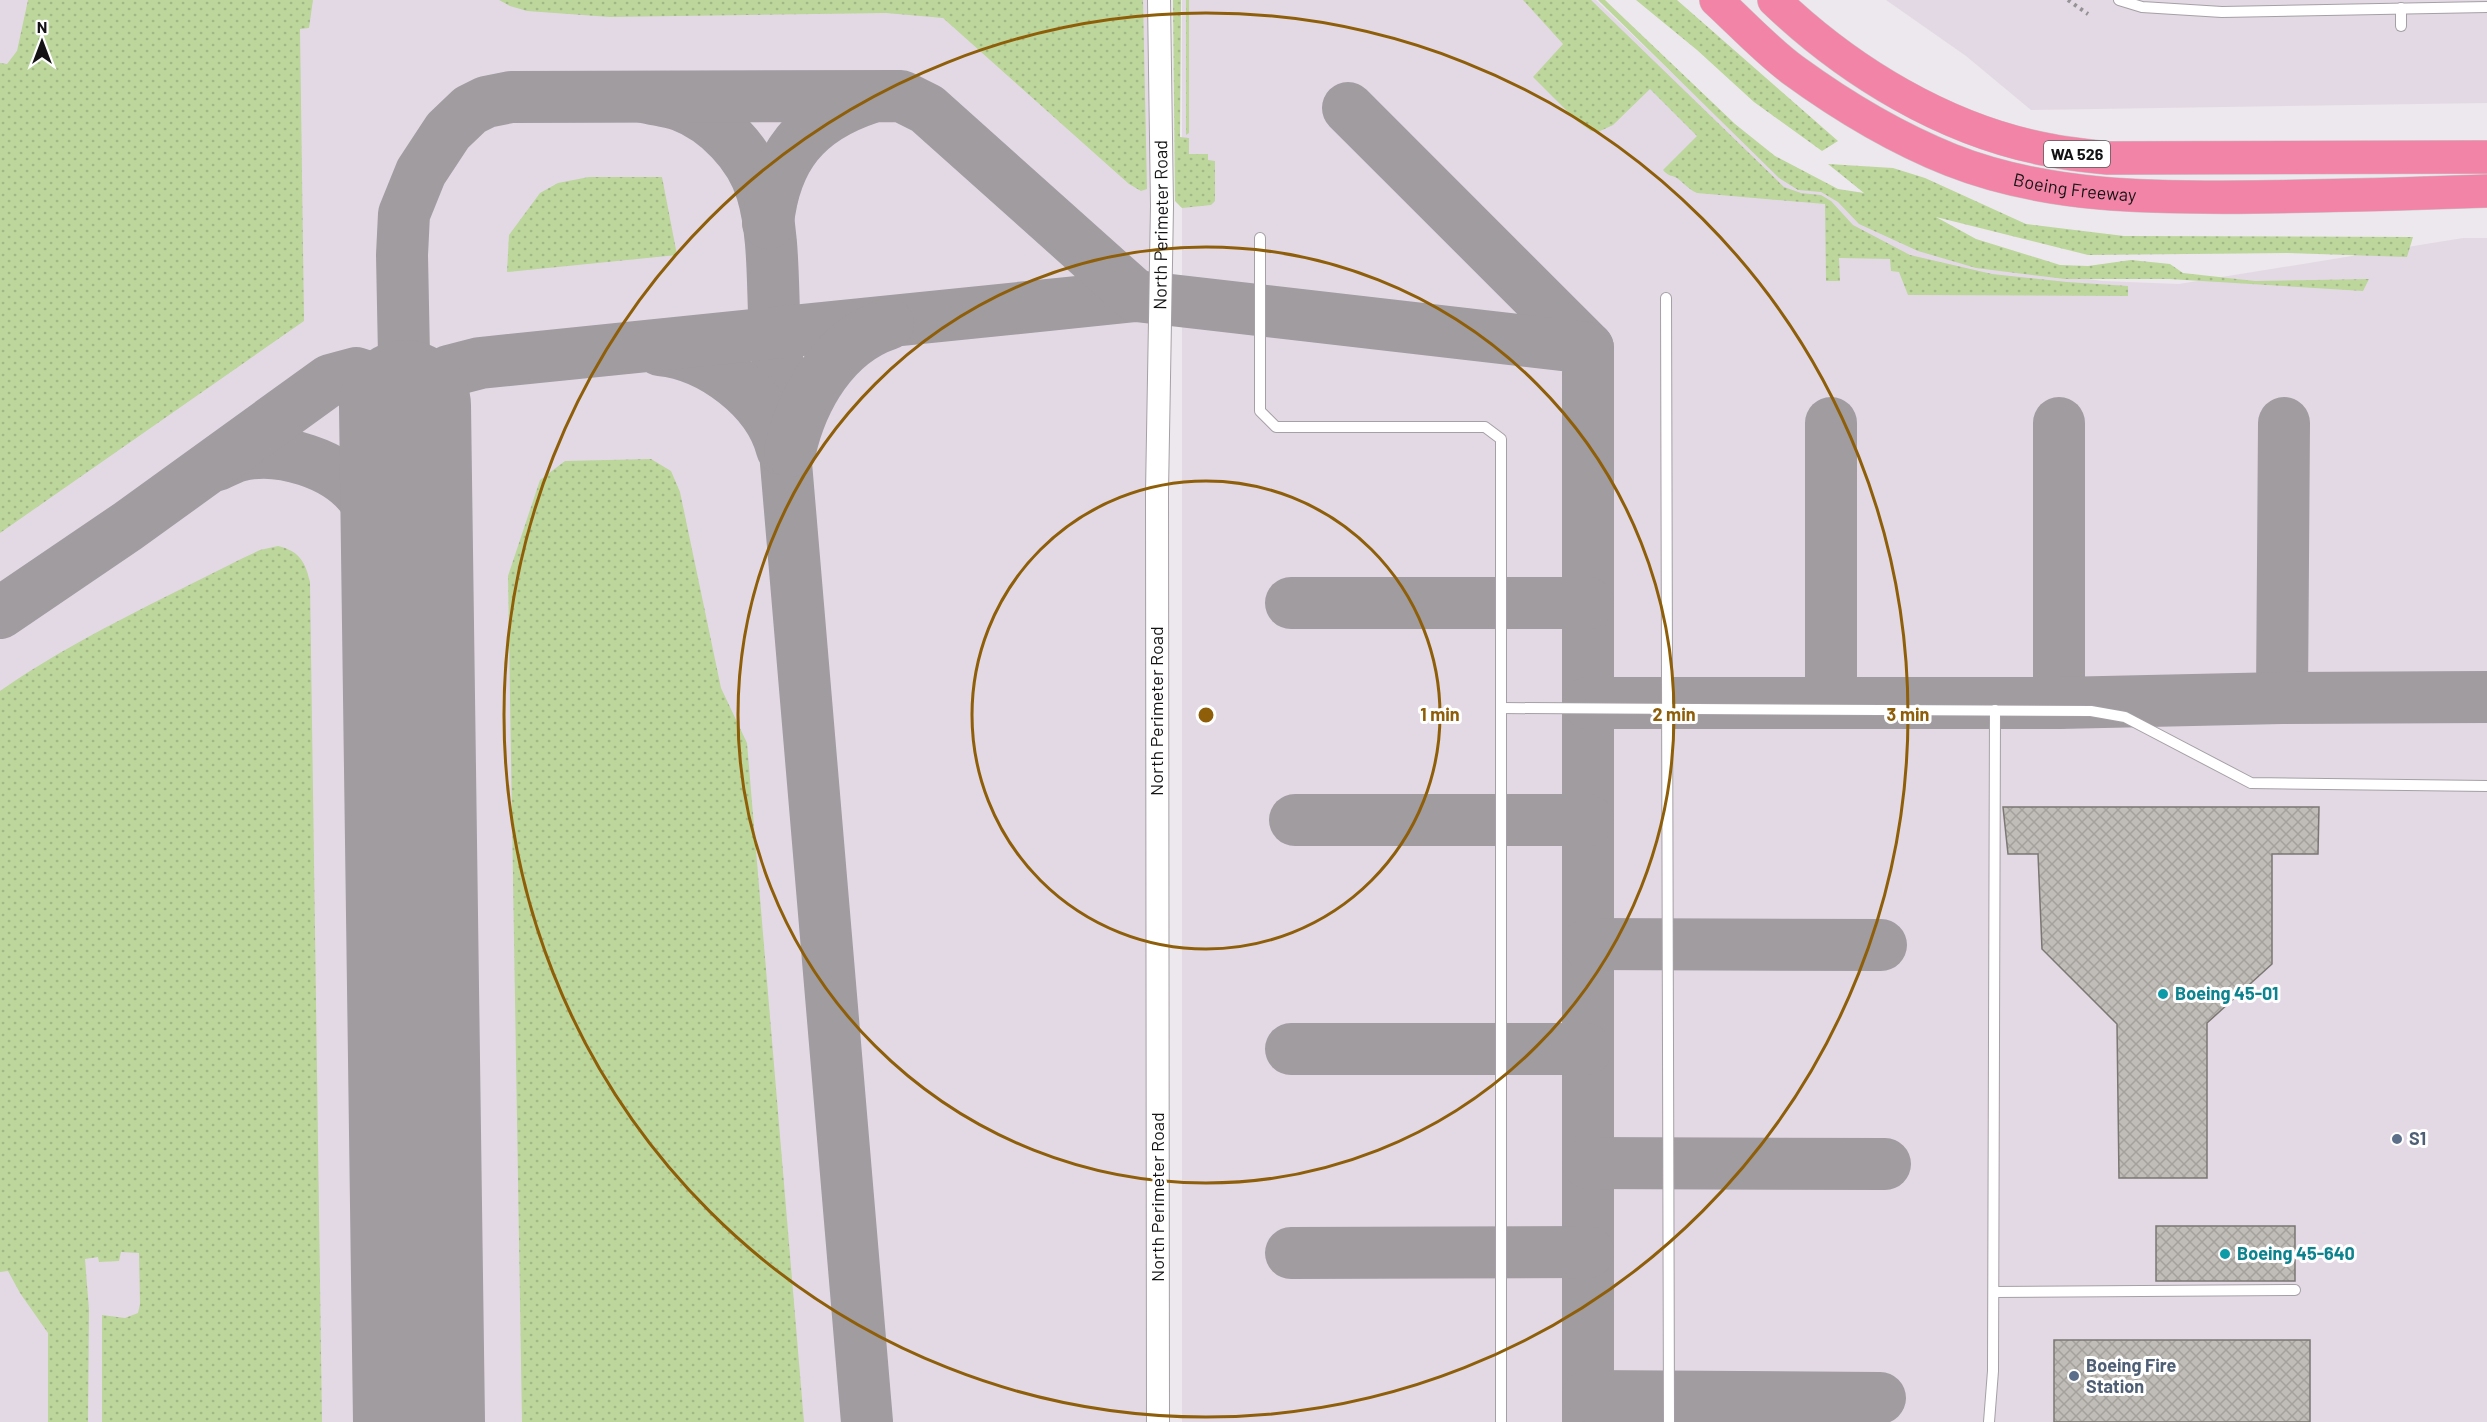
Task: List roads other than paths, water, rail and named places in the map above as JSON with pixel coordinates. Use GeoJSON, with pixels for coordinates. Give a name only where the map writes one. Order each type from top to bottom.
{"type":"FeatureCollection","features":[{"type":"Feature","properties":{"kind":"highway","name":"Boeing Freeway"},"geometry":{"type":"LineString","coordinates":[[1716,0],[1793,70],[1902,138],[1952,160],[2017,179],[2069,189],[2167,198],[2487,191]]}},
{"type":"Feature","properties":{"kind":"highway","name":"Boeing Freeway"},"geometry":{"type":"LineString","coordinates":[[1774,0],[1794,20],[1857,69],[1922,106],[1987,133],[2048,150],[2108,158],[2487,157]]}},
{"type":"Feature","properties":{"kind":"highway"},"geometry":{"type":"LineString","coordinates":[[2312,196],[2487,208]]}},
{"type":"Feature","properties":{"kind":"street","name":"North Perimeter Road"},"geometry":{"type":"LineString","coordinates":[[1158,1422],[1157,492],[1162,206],[1159,0]]}},
{"type":"Feature","properties":{"kind":"lane"},"geometry":{"type":"LineString","coordinates":[[2119,0],[2142,6],[2222,12],[2487,7]]}},
{"type":"Feature","properties":{"kind":"lane"},"geometry":{"type":"LineString","coordinates":[[2401,8],[2401,26]]}},
{"type":"Feature","properties":{"kind":"lane"},"geometry":{"type":"LineString","coordinates":[[1260,238],[1260,411],[1276,428],[1485,428],[1501,439],[1501,1422]]}},
{"type":"Feature","properties":{"kind":"lane"},"geometry":{"type":"LineString","coordinates":[[1666,298],[1669,1422]]}},
{"type":"Feature","properties":{"kind":"lane"},"geometry":{"type":"LineString","coordinates":[[1501,708],[2091,711],[2125,717],[2251,783],[2487,786]]}},
{"type":"Feature","properties":{"kind":"lane"},"geometry":{"type":"LineString","coordinates":[[1989,1422],[1993,1371],[1994,1292],[1995,710]]}},
{"type":"Feature","properties":{"kind":"lane"},"geometry":{"type":"LineString","coordinates":[[1994,1292],[2295,1290]]}},
{"type":"Feature","properties":{"kind":"place","name":"Boeing 45-01"},"geometry":{"type":"Point","coordinates":[2163,994]}},
{"type":"Feature","properties":{"kind":"place","name":"S1"},"geometry":{"type":"Point","coordinates":[2397,1139]}},
{"type":"Feature","properties":{"kind":"place","name":"Boeing 45-640"},"geometry":{"type":"Point","coordinates":[2225,1254]}},
{"type":"Feature","properties":{"kind":"place","name":"Boeing Fire Station"},"geometry":{"type":"Point","coordinates":[2074,1376]}}]}
